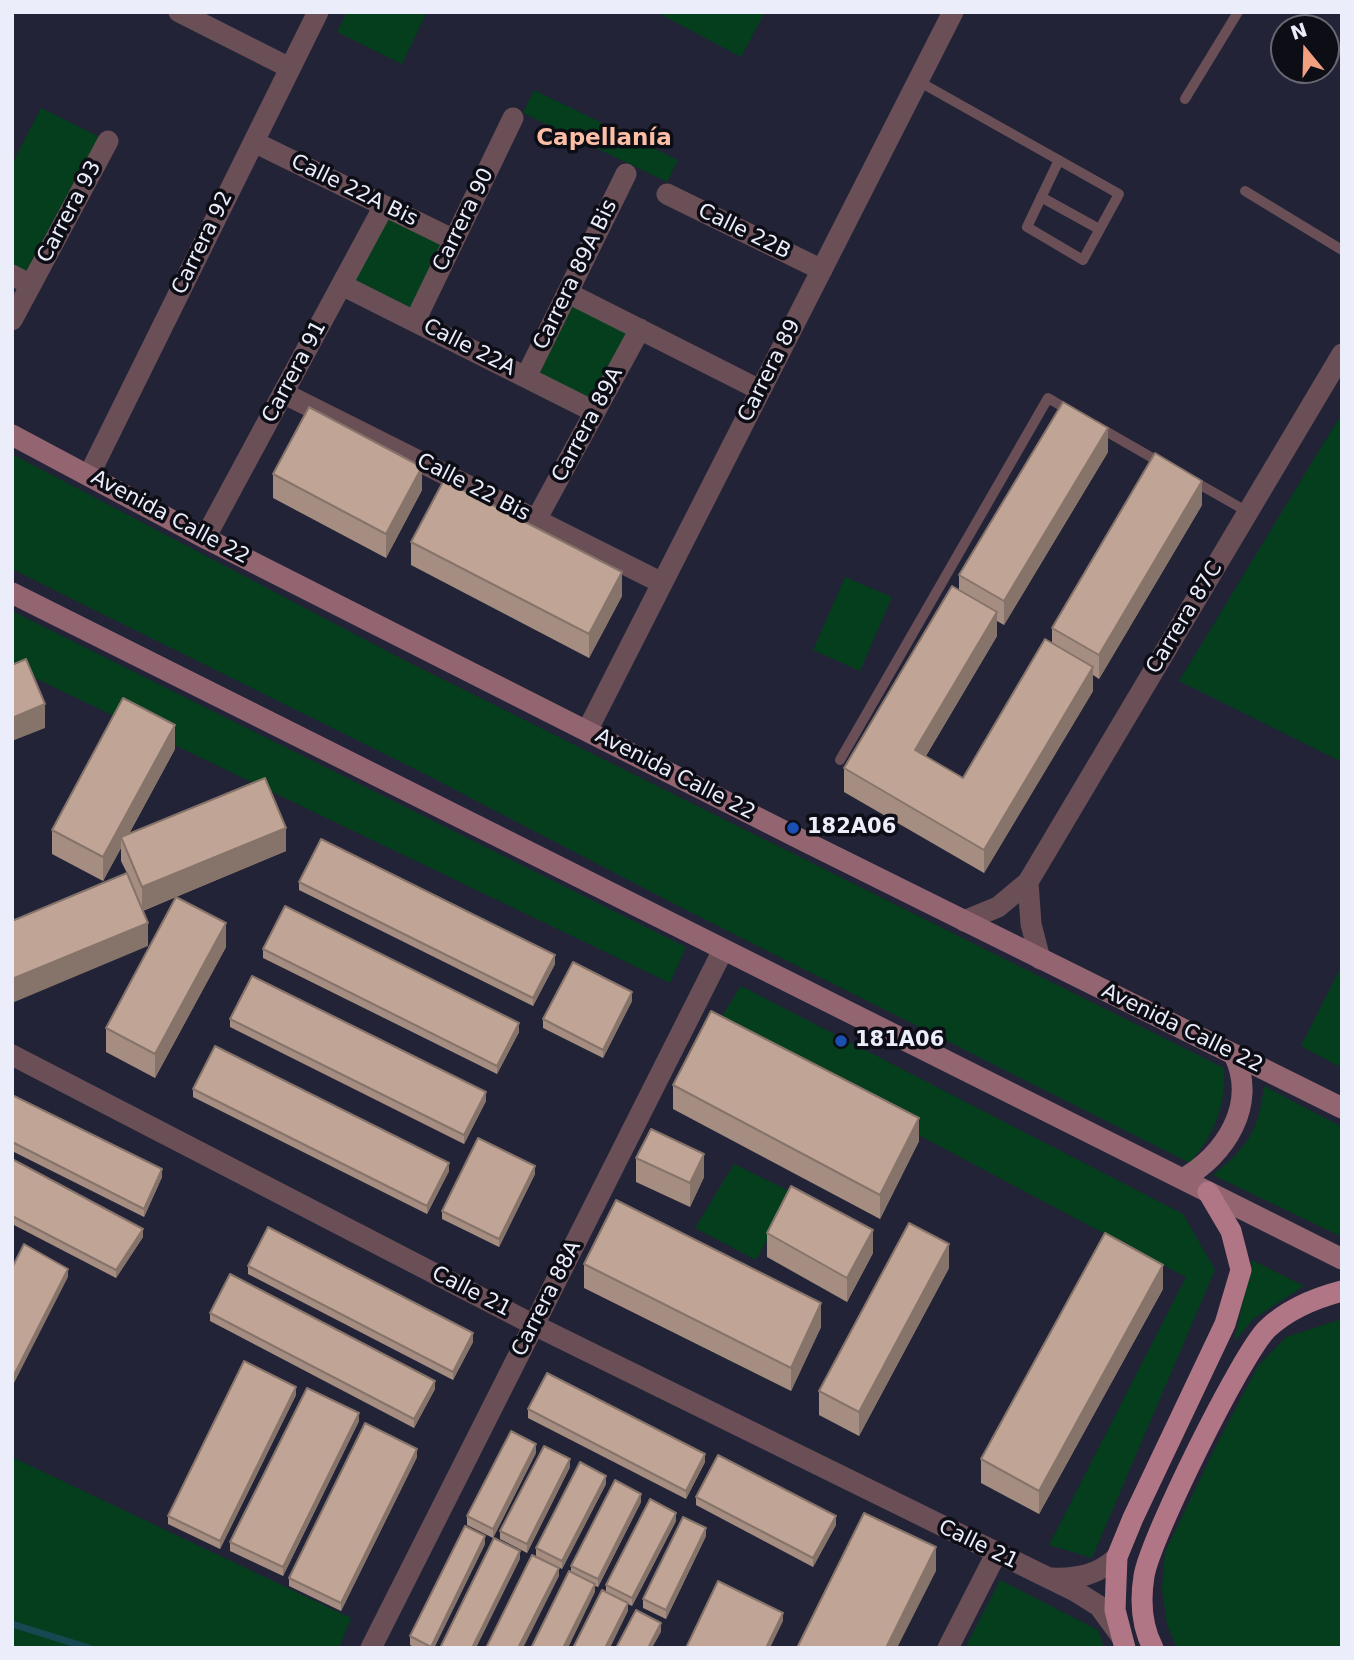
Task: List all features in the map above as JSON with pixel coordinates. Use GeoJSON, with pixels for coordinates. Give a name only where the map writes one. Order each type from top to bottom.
{"type":"FeatureCollection","features":[{"type":"Feature","properties":{"kind":"main road","name":"Avenida Calle 22"},"geometry":{"type":"LineString","coordinates":[[12,435],[205,538],[964,921],[1342,1108]]}},
{"type":"Feature","properties":{"kind":"main road"},"geometry":{"type":"LineString","coordinates":[[12,593],[1342,1259]]}},
{"type":"Feature","properties":{"kind":"main road"},"geometry":{"type":"LineString","coordinates":[[1182,1179],[1204,1167],[1234,1127],[1242,1088],[1234,1055]]}},
{"type":"Feature","properties":{"kind":"main road"},"geometry":{"type":"LineString","coordinates":[[1123,1642],[1115,1610],[1117,1557],[1236,1296],[1241,1270],[1238,1251],[1208,1192]]}},
{"type":"Feature","properties":{"kind":"main road"},"geometry":{"type":"LineString","coordinates":[[1153,1648],[1140,1609],[1144,1572],[1174,1501],[1246,1359],[1265,1331],[1281,1317],[1296,1308],[1342,1291]]}},
{"type":"Feature","properties":{"kind":"street"},"geometry":{"type":"LineString","coordinates":[[178,12],[290,68]]}},
{"type":"Feature","properties":{"kind":"street","name":"Carrera 92"},"geometry":{"type":"LineString","coordinates":[[89,475],[318,12]]}},
{"type":"Feature","properties":{"kind":"street","name":"Carrera 89"},"geometry":{"type":"LineString","coordinates":[[588,729],[953,12]]}},
{"type":"Feature","properties":{"kind":"street","name":"Carrera 90"},"geometry":{"type":"LineString","coordinates":[[415,321],[513,118]]}},
{"type":"Feature","properties":{"kind":"street","name":"Carrera 93"},"geometry":{"type":"LineString","coordinates":[[12,320],[22,280],[108,141]]}},
{"type":"Feature","properties":{"kind":"street","name":"Calle 22A Bis"},"geometry":{"type":"LineString","coordinates":[[254,142],[454,240]]}},
{"type":"Feature","properties":{"kind":"street","name":"Carrera 89A Bis"},"geometry":{"type":"LineString","coordinates":[[526,377],[626,174]]}},
{"type":"Feature","properties":{"kind":"street","name":"Calle 22B"},"geometry":{"type":"LineString","coordinates":[[667,194],[822,270]]}},
{"type":"Feature","properties":{"kind":"street","name":"Carrera 91"},"geometry":{"type":"LineString","coordinates":[[205,538],[384,206]]}},
{"type":"Feature","properties":{"kind":"street","name":"Calle 22A"},"geometry":{"type":"LineString","coordinates":[[342,285],[595,412]]}},
{"type":"Feature","properties":{"kind":"street"},"geometry":{"type":"LineString","coordinates":[[568,293],[761,390]]}},
{"type":"Feature","properties":{"kind":"street","name":"Carrera 89A"},"geometry":{"type":"LineString","coordinates":[[536,520],[640,329]]}},
{"type":"Feature","properties":{"kind":"street","name":"Carrera 87C"},"geometry":{"type":"LineString","coordinates":[[964,921],[998,907],[1028,882],[1342,354]]}},
{"type":"Feature","properties":{"kind":"street","name":"Calle 22 Bis"},"geometry":{"type":"LineString","coordinates":[[284,393],[662,583]]}},
{"type":"Feature","properties":{"kind":"street"},"geometry":{"type":"LineString","coordinates":[[1028,882],[1031,924],[1040,959]]}},
{"type":"Feature","properties":{"kind":"street","name":"Carrera 88A"},"geometry":{"type":"LineString","coordinates":[[371,1648],[723,950]]}},
{"type":"Feature","properties":{"kind":"street","name":"Calle 21"},"geometry":{"type":"LineString","coordinates":[[12,1055],[534,1325],[1046,1577],[1099,1606],[1123,1642]]}},
{"type":"Feature","properties":{"kind":"street"},"geometry":{"type":"LineString","coordinates":[[948,1648],[996,1554]]}},
{"type":"Feature","properties":{"kind":"street","name":"Calle 21"},"geometry":{"type":"LineString","coordinates":[[1046,1577],[1086,1576],[1102,1571],[1117,1557]]}},
{"type":"Feature","properties":{"kind":"lane"},"geometry":{"type":"LineString","coordinates":[[1185,99],[1238,12]]}},
{"type":"Feature","properties":{"kind":"lane"},"geometry":{"type":"LineString","coordinates":[[918,81],[1059,160],[1119,194],[1083,260],[1027,227],[1059,160]]}},
{"type":"Feature","properties":{"kind":"lane"},"geometry":{"type":"LineString","coordinates":[[1245,191],[1342,250]]}},
{"type":"Feature","properties":{"kind":"lane"},"geometry":{"type":"LineString","coordinates":[[1041,197],[1099,229]]}},
{"type":"Feature","properties":{"kind":"lane"},"geometry":{"type":"LineString","coordinates":[[840,760],[1048,398],[1248,512]]}},
{"type":"Feature","properties":{"kind":"green space"},"geometry":{"type":"Polygon","coordinates":[[[347,12],[427,12],[402,64],[337,32],[347,12]]]}},
{"type":"Feature","properties":{"kind":"green space"},"geometry":{"type":"Polygon","coordinates":[[[656,12],[765,12],[741,57],[656,12]]]}},
{"type":"Feature","properties":{"kind":"green space"},"geometry":{"type":"Polygon","coordinates":[[[534,90],[678,160],[667,182],[523,113],[534,90]]]}},
{"type":"Feature","properties":{"kind":"green space"},"geometry":{"type":"Polygon","coordinates":[[[41,108],[108,141],[31,285],[12,275],[12,164],[41,108]]]}},
{"type":"Feature","properties":{"kind":"green space"},"geometry":{"type":"Polygon","coordinates":[[[385,214],[443,243],[412,313],[351,283],[385,214]]]}},
{"type":"Feature","properties":{"kind":"green space"},"geometry":{"type":"Polygon","coordinates":[[[571,300],[635,332],[594,406],[531,375],[571,300]]]}},
{"type":"Feature","properties":{"kind":"green space"},"geometry":{"type":"Polygon","coordinates":[[[1342,413],[1342,762],[1179,681],[1342,413]]]}},
{"type":"Feature","properties":{"kind":"green space"},"geometry":{"type":"Polygon","coordinates":[[[12,454],[402,659],[1224,1068],[1220,1108],[1206,1141],[1190,1163],[688,911],[417,770],[12,569],[12,454]]]}},
{"type":"Feature","properties":{"kind":"green space"},"geometry":{"type":"Polygon","coordinates":[[[845,577],[892,597],[860,671],[813,650],[845,577]]]}},
{"type":"Feature","properties":{"kind":"green space"},"geometry":{"type":"Polygon","coordinates":[[[12,611],[686,947],[670,983],[12,667],[12,611]]]}},
{"type":"Feature","properties":{"kind":"green space"},"geometry":{"type":"Polygon","coordinates":[[[1342,965],[1342,1068],[1301,1046],[1342,965]]]}},
{"type":"Feature","properties":{"kind":"green space"},"geometry":{"type":"Polygon","coordinates":[[[741,986],[1183,1214],[1215,1270],[1092,1558],[1049,1545],[1186,1277],[715,1027],[741,986]]]}},
{"type":"Feature","properties":{"kind":"green space"},"geometry":{"type":"Polygon","coordinates":[[[1264,1086],[1342,1127],[1342,1237],[1213,1175],[1235,1155],[1250,1136],[1259,1115],[1264,1086]]]}},
{"type":"Feature","properties":{"kind":"green space"},"geometry":{"type":"Polygon","coordinates":[[[734,1164],[793,1193],[756,1260],[695,1228],[734,1164]]]}},
{"type":"Feature","properties":{"kind":"green space"},"geometry":{"type":"Polygon","coordinates":[[[1252,1260],[1304,1286],[1253,1319],[1234,1342],[1252,1260]]]}},
{"type":"Feature","properties":{"kind":"green space"},"geometry":{"type":"Polygon","coordinates":[[[1342,1319],[1342,1648],[1177,1648],[1167,1624],[1162,1590],[1165,1552],[1218,1442],[1258,1366],[1286,1337],[1342,1319]]]}},
{"type":"Feature","properties":{"kind":"green space"},"geometry":{"type":"Polygon","coordinates":[[[12,1457],[351,1618],[339,1648],[12,1648],[12,1457]]]}},
{"type":"Feature","properties":{"kind":"green space"},"geometry":{"type":"Polygon","coordinates":[[[1000,1580],[1098,1630],[1104,1648],[965,1648],[1000,1580]]]}},
{"type":"Feature","properties":{"kind":"building"},"geometry":{"type":"Polygon","coordinates":[[[1063,402],[1108,428],[1004,601],[959,575],[1063,402]]]}},
{"type":"Feature","properties":{"kind":"building"},"geometry":{"type":"Polygon","coordinates":[[[309,407],[422,467],[386,534],[273,474],[309,407]]]}},
{"type":"Feature","properties":{"kind":"building"},"geometry":{"type":"Polygon","coordinates":[[[1155,453],[1202,481],[1099,655],[1052,628],[1155,453]]]}},
{"type":"Feature","properties":{"kind":"building"},"geometry":{"type":"Polygon","coordinates":[[[444,480],[622,572],[589,634],[411,542],[444,480]]]}},
{"type":"Feature","properties":{"kind":"building"},"geometry":{"type":"Polygon","coordinates":[[[952,586],[997,612],[915,750],[963,778],[1045,639],[1093,667],[984,850],[844,768],[952,586]]]}},
{"type":"Feature","properties":{"kind":"building"},"geometry":{"type":"Polygon","coordinates":[[[26,659],[45,704],[12,718],[12,665],[26,659]]]}},
{"type":"Feature","properties":{"kind":"building"},"geometry":{"type":"Polygon","coordinates":[[[123,698],[175,725],[103,857],[52,830],[123,698]]]}},
{"type":"Feature","properties":{"kind":"building"},"geometry":{"type":"Polygon","coordinates":[[[265,778],[286,828],[142,887],[121,837],[265,778]]]}},
{"type":"Feature","properties":{"kind":"building"},"geometry":{"type":"Polygon","coordinates":[[[321,839],[555,955],[533,998],[299,882],[321,839]]]}},
{"type":"Feature","properties":{"kind":"building"},"geometry":{"type":"Polygon","coordinates":[[[127,873],[148,923],[12,979],[12,921],[127,873]]]}},
{"type":"Feature","properties":{"kind":"building"},"geometry":{"type":"Polygon","coordinates":[[[176,897],[226,923],[155,1054],[106,1028],[176,897]]]}},
{"type":"Feature","properties":{"kind":"building"},"geometry":{"type":"Polygon","coordinates":[[[285,906],[519,1023],[497,1066],[263,949],[285,906]]]}},
{"type":"Feature","properties":{"kind":"building"},"geometry":{"type":"Polygon","coordinates":[[[573,962],[632,992],[603,1050],[543,1019],[573,962]]]}},
{"type":"Feature","properties":{"kind":"building"},"geometry":{"type":"Polygon","coordinates":[[[252,976],[486,1092],[464,1135],[230,1019],[252,976]]]}},
{"type":"Feature","properties":{"kind":"building"},"geometry":{"type":"Polygon","coordinates":[[[711,1011],[919,1118],[880,1195],[673,1085],[711,1011]]]}},
{"type":"Feature","properties":{"kind":"building"},"geometry":{"type":"Polygon","coordinates":[[[215,1046],[449,1163],[427,1206],[193,1089],[215,1046]]]}},
{"type":"Feature","properties":{"kind":"building"},"geometry":{"type":"Polygon","coordinates":[[[12,1095],[162,1169],[144,1209],[12,1142],[12,1095]]]}},
{"type":"Feature","properties":{"kind":"building"},"geometry":{"type":"Polygon","coordinates":[[[651,1129],[704,1154],[690,1183],[636,1158],[651,1129]]]}},
{"type":"Feature","properties":{"kind":"building"},"geometry":{"type":"Polygon","coordinates":[[[478,1138],[535,1166],[499,1239],[442,1211],[478,1138]]]}},
{"type":"Feature","properties":{"kind":"building"},"geometry":{"type":"Polygon","coordinates":[[[12,1159],[143,1229],[116,1270],[12,1216],[12,1159]]]}},
{"type":"Feature","properties":{"kind":"building"},"geometry":{"type":"Polygon","coordinates":[[[791,1186],[873,1230],[847,1278],[767,1233],[791,1186]]]}},
{"type":"Feature","properties":{"kind":"building"},"geometry":{"type":"Polygon","coordinates":[[[616,1200],[821,1303],[791,1368],[584,1264],[616,1200]]]}},
{"type":"Feature","properties":{"kind":"building"},"geometry":{"type":"Polygon","coordinates":[[[909,1223],[949,1244],[859,1412],[819,1391],[909,1223]]]}},
{"type":"Feature","properties":{"kind":"building"},"geometry":{"type":"Polygon","coordinates":[[[268,1227],[473,1333],[453,1372],[248,1266],[268,1227]]]}},
{"type":"Feature","properties":{"kind":"building"},"geometry":{"type":"Polygon","coordinates":[[[1105,1233],[1163,1265],[1039,1491],[981,1459],[1105,1233]]]}},
{"type":"Feature","properties":{"kind":"building"},"geometry":{"type":"Polygon","coordinates":[[[24,1244],[68,1269],[12,1379],[12,1268],[24,1244]]]}},
{"type":"Feature","properties":{"kind":"building"},"geometry":{"type":"Polygon","coordinates":[[[230,1274],[435,1381],[414,1419],[210,1313],[230,1274]]]}},
{"type":"Feature","properties":{"kind":"building"},"geometry":{"type":"Polygon","coordinates":[[[244,1361],[296,1387],[220,1541],[168,1516],[244,1361]]]}},
{"type":"Feature","properties":{"kind":"building"},"geometry":{"type":"Polygon","coordinates":[[[547,1373],[705,1454],[686,1491],[528,1409],[547,1373]]]}},
{"type":"Feature","properties":{"kind":"building"},"geometry":{"type":"Polygon","coordinates":[[[307,1388],[359,1413],[283,1567],[230,1542],[307,1388]]]}},
{"type":"Feature","properties":{"kind":"building"},"geometry":{"type":"Polygon","coordinates":[[[365,1423],[417,1449],[341,1603],[289,1578],[365,1423]]]}},
{"type":"Feature","properties":{"kind":"building"},"geometry":{"type":"Polygon","coordinates":[[[511,1431],[536,1444],[493,1529],[467,1516],[511,1431]]]}},
{"type":"Feature","properties":{"kind":"building"},"geometry":{"type":"Polygon","coordinates":[[[544,1446],[570,1459],[527,1544],[500,1531],[544,1446]]]}},
{"type":"Feature","properties":{"kind":"building"},"geometry":{"type":"Polygon","coordinates":[[[718,1455],[836,1516],[813,1558],[696,1497],[718,1455]]]}},
{"type":"Feature","properties":{"kind":"building"},"geometry":{"type":"Polygon","coordinates":[[[580,1462],[606,1476],[562,1561],[536,1548],[580,1462]]]}},
{"type":"Feature","properties":{"kind":"building"},"geometry":{"type":"Polygon","coordinates":[[[615,1480],[641,1494],[598,1579],[571,1566],[615,1480]]]}},
{"type":"Feature","properties":{"kind":"building"},"geometry":{"type":"Polygon","coordinates":[[[650,1499],[676,1513],[632,1598],[606,1585],[650,1499]]]}},
{"type":"Feature","properties":{"kind":"building"},"geometry":{"type":"Polygon","coordinates":[[[864,1513],[936,1547],[886,1648],[797,1648],[864,1513]]]}},
{"type":"Feature","properties":{"kind":"building"},"geometry":{"type":"Polygon","coordinates":[[[683,1517],[706,1528],[666,1610],[643,1599],[683,1517]]]}},
{"type":"Feature","properties":{"kind":"building"},"geometry":{"type":"Polygon","coordinates":[[[465,1526],[485,1536],[431,1647],[410,1636],[465,1526]]]}},
{"type":"Feature","properties":{"kind":"building"},"geometry":{"type":"Polygon","coordinates":[[[494,1538],[520,1551],[472,1648],[440,1648],[494,1538]]]}},
{"type":"Feature","properties":{"kind":"building"},"geometry":{"type":"Polygon","coordinates":[[[532,1555],[559,1568],[518,1648],[486,1648],[532,1555]]]}},
{"type":"Feature","properties":{"kind":"building"},"geometry":{"type":"Polygon","coordinates":[[[569,1571],[595,1584],[563,1648],[531,1648],[569,1571]]]}},
{"type":"Feature","properties":{"kind":"building"},"geometry":{"type":"Polygon","coordinates":[[[718,1581],[783,1613],[766,1648],[686,1648],[718,1581]]]}},
{"type":"Feature","properties":{"kind":"building"},"geometry":{"type":"Polygon","coordinates":[[[602,1590],[628,1603],[605,1648],[573,1648],[602,1590]]]}},
{"type":"Feature","properties":{"kind":"building"},"geometry":{"type":"Polygon","coordinates":[[[636,1610],[661,1623],[648,1648],[616,1648],[636,1610]]]}},
{"type":"Feature","properties":{"kind":"waterway"},"geometry":{"type":"LineString","coordinates":[[12,1624],[89,1648]]}},
{"type":"Feature","properties":{"kind":"place","name":"182A06"},"geometry":{"type":"Point","coordinates":[793,828]}},
{"type":"Feature","properties":{"kind":"place","name":"181A06"},"geometry":{"type":"Point","coordinates":[841,1041]}},
{"type":"Feature","properties":{"kind":"district","name":"Capellanía"},"geometry":{"type":"Point","coordinates":[604,139]}}]}
